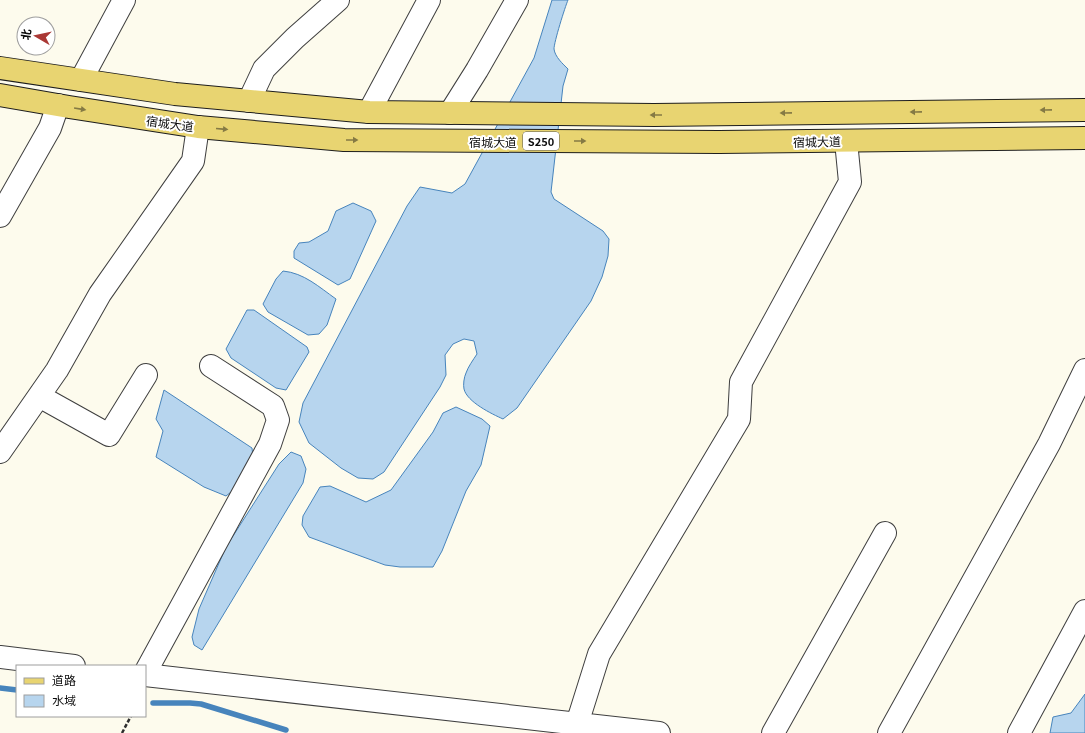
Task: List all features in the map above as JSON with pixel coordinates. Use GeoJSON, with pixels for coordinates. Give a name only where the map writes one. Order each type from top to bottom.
{"type":"FeatureCollection","features":[{"type":"Feature","properties":{"kind":"main road","name":"S250"},"geometry":{"type":"LineString","coordinates":[[0,68],[175,94],[369,112],[654,115],[1085,110]]}},
{"type":"Feature","properties":{"kind":"main road","name":"宿城大道"},"geometry":{"type":"LineString","coordinates":[[0,95],[198,127],[344,140],[711,142],[1085,138]]}},
{"type":"Feature","properties":{"kind":"street"},"geometry":{"type":"LineString","coordinates":[[80,80],[124,0]]}},
{"type":"Feature","properties":{"kind":"street"},"geometry":{"type":"LineString","coordinates":[[248,101],[264,69],[295,38],[338,0]]}},
{"type":"Feature","properties":{"kind":"street"},"geometry":{"type":"LineString","coordinates":[[369,112],[429,0]]}},
{"type":"Feature","properties":{"kind":"street"},"geometry":{"type":"LineString","coordinates":[[450,113],[477,70],[517,0]]}},
{"type":"Feature","properties":{"kind":"street"},"geometry":{"type":"LineString","coordinates":[[0,216],[50,128],[58,105]]}},
{"type":"Feature","properties":{"kind":"street"},"geometry":{"type":"LineString","coordinates":[[0,452],[57,370],[100,294],[193,161],[198,127]]}},
{"type":"Feature","properties":{"kind":"street"},"geometry":{"type":"LineString","coordinates":[[577,724],[598,654],[739,419],[741,382],[850,182],[846,141]]}},
{"type":"Feature","properties":{"kind":"street"},"geometry":{"type":"LineString","coordinates":[[146,672],[270,444],[278,420],[274,406],[211,366]]}},
{"type":"Feature","properties":{"kind":"street"},"geometry":{"type":"LineString","coordinates":[[889,733],[1049,444],[1085,370]]}},
{"type":"Feature","properties":{"kind":"street"},"geometry":{"type":"LineString","coordinates":[[39,396],[109,435],[146,375]]}},
{"type":"Feature","properties":{"kind":"street"},"geometry":{"type":"LineString","coordinates":[[773,733],[885,533]]}},
{"type":"Feature","properties":{"kind":"street"},"geometry":{"type":"LineString","coordinates":[[1019,733],[1085,611]]}},
{"type":"Feature","properties":{"kind":"street"},"geometry":{"type":"LineString","coordinates":[[0,657],[66,665]]}},
{"type":"Feature","properties":{"kind":"street"},"geometry":{"type":"LineString","coordinates":[[146,674],[659,733]]}},
{"type":"Feature","properties":{"kind":"path"},"geometry":{"type":"LineString","coordinates":[[122,733],[130,717]]}},
{"type":"Feature","properties":{"kind":"water"},"geometry":{"type":"Polygon","coordinates":[[[552,0],[568,0],[554,49],[558,58],[568,69],[563,86],[551,192],[554,199],[603,231],[609,239],[608,256],[602,277],[591,301],[517,408],[503,419],[480,407],[466,394],[464,389],[465,377],[469,366],[477,354],[474,341],[464,339],[453,344],[445,355],[446,375],[440,387],[384,472],[373,479],[358,478],[341,468],[309,443],[299,422],[303,403],[407,206],[420,187],[452,193],[465,184],[534,58],[552,0]]]}},
{"type":"Feature","properties":{"kind":"water"},"geometry":{"type":"Polygon","coordinates":[[[353,203],[371,211],[376,221],[350,279],[338,285],[294,258],[294,251],[299,243],[309,242],[328,231],[336,211],[353,203]]]}},
{"type":"Feature","properties":{"kind":"water"},"geometry":{"type":"Polygon","coordinates":[[[283,271],[291,272],[305,278],[336,299],[327,325],[319,334],[308,335],[268,312],[263,304],[276,279],[283,271]]]}},
{"type":"Feature","properties":{"kind":"water"},"geometry":{"type":"Polygon","coordinates":[[[247,310],[254,310],[307,347],[309,352],[286,390],[276,388],[231,358],[226,349],[247,310]]]}},
{"type":"Feature","properties":{"kind":"water"},"geometry":{"type":"Polygon","coordinates":[[[164,390],[252,448],[253,457],[236,488],[226,496],[204,487],[156,457],[163,431],[156,419],[164,390]]]}},
{"type":"Feature","properties":{"kind":"water"},"geometry":{"type":"Polygon","coordinates":[[[456,407],[482,419],[490,426],[481,465],[466,491],[442,551],[433,567],[400,567],[385,565],[309,537],[302,525],[303,516],[320,487],[330,486],[366,502],[391,490],[433,432],[443,413],[456,407]]]}},
{"type":"Feature","properties":{"kind":"water"},"geometry":{"type":"Polygon","coordinates":[[[291,452],[301,456],[306,469],[303,483],[202,650],[194,645],[192,637],[199,609],[226,547],[279,464],[291,452]]]}},
{"type":"Feature","properties":{"kind":"water"},"geometry":{"type":"Polygon","coordinates":[[[1085,694],[1085,733],[1050,733],[1053,717],[1071,713],[1085,694]]]}},
{"type":"Feature","properties":{"kind":"waterway"},"geometry":{"type":"LineString","coordinates":[[0,688],[16,690]]}},
{"type":"Feature","properties":{"kind":"waterway"},"geometry":{"type":"LineString","coordinates":[[153,703],[201,704],[286,730]]}}]}
